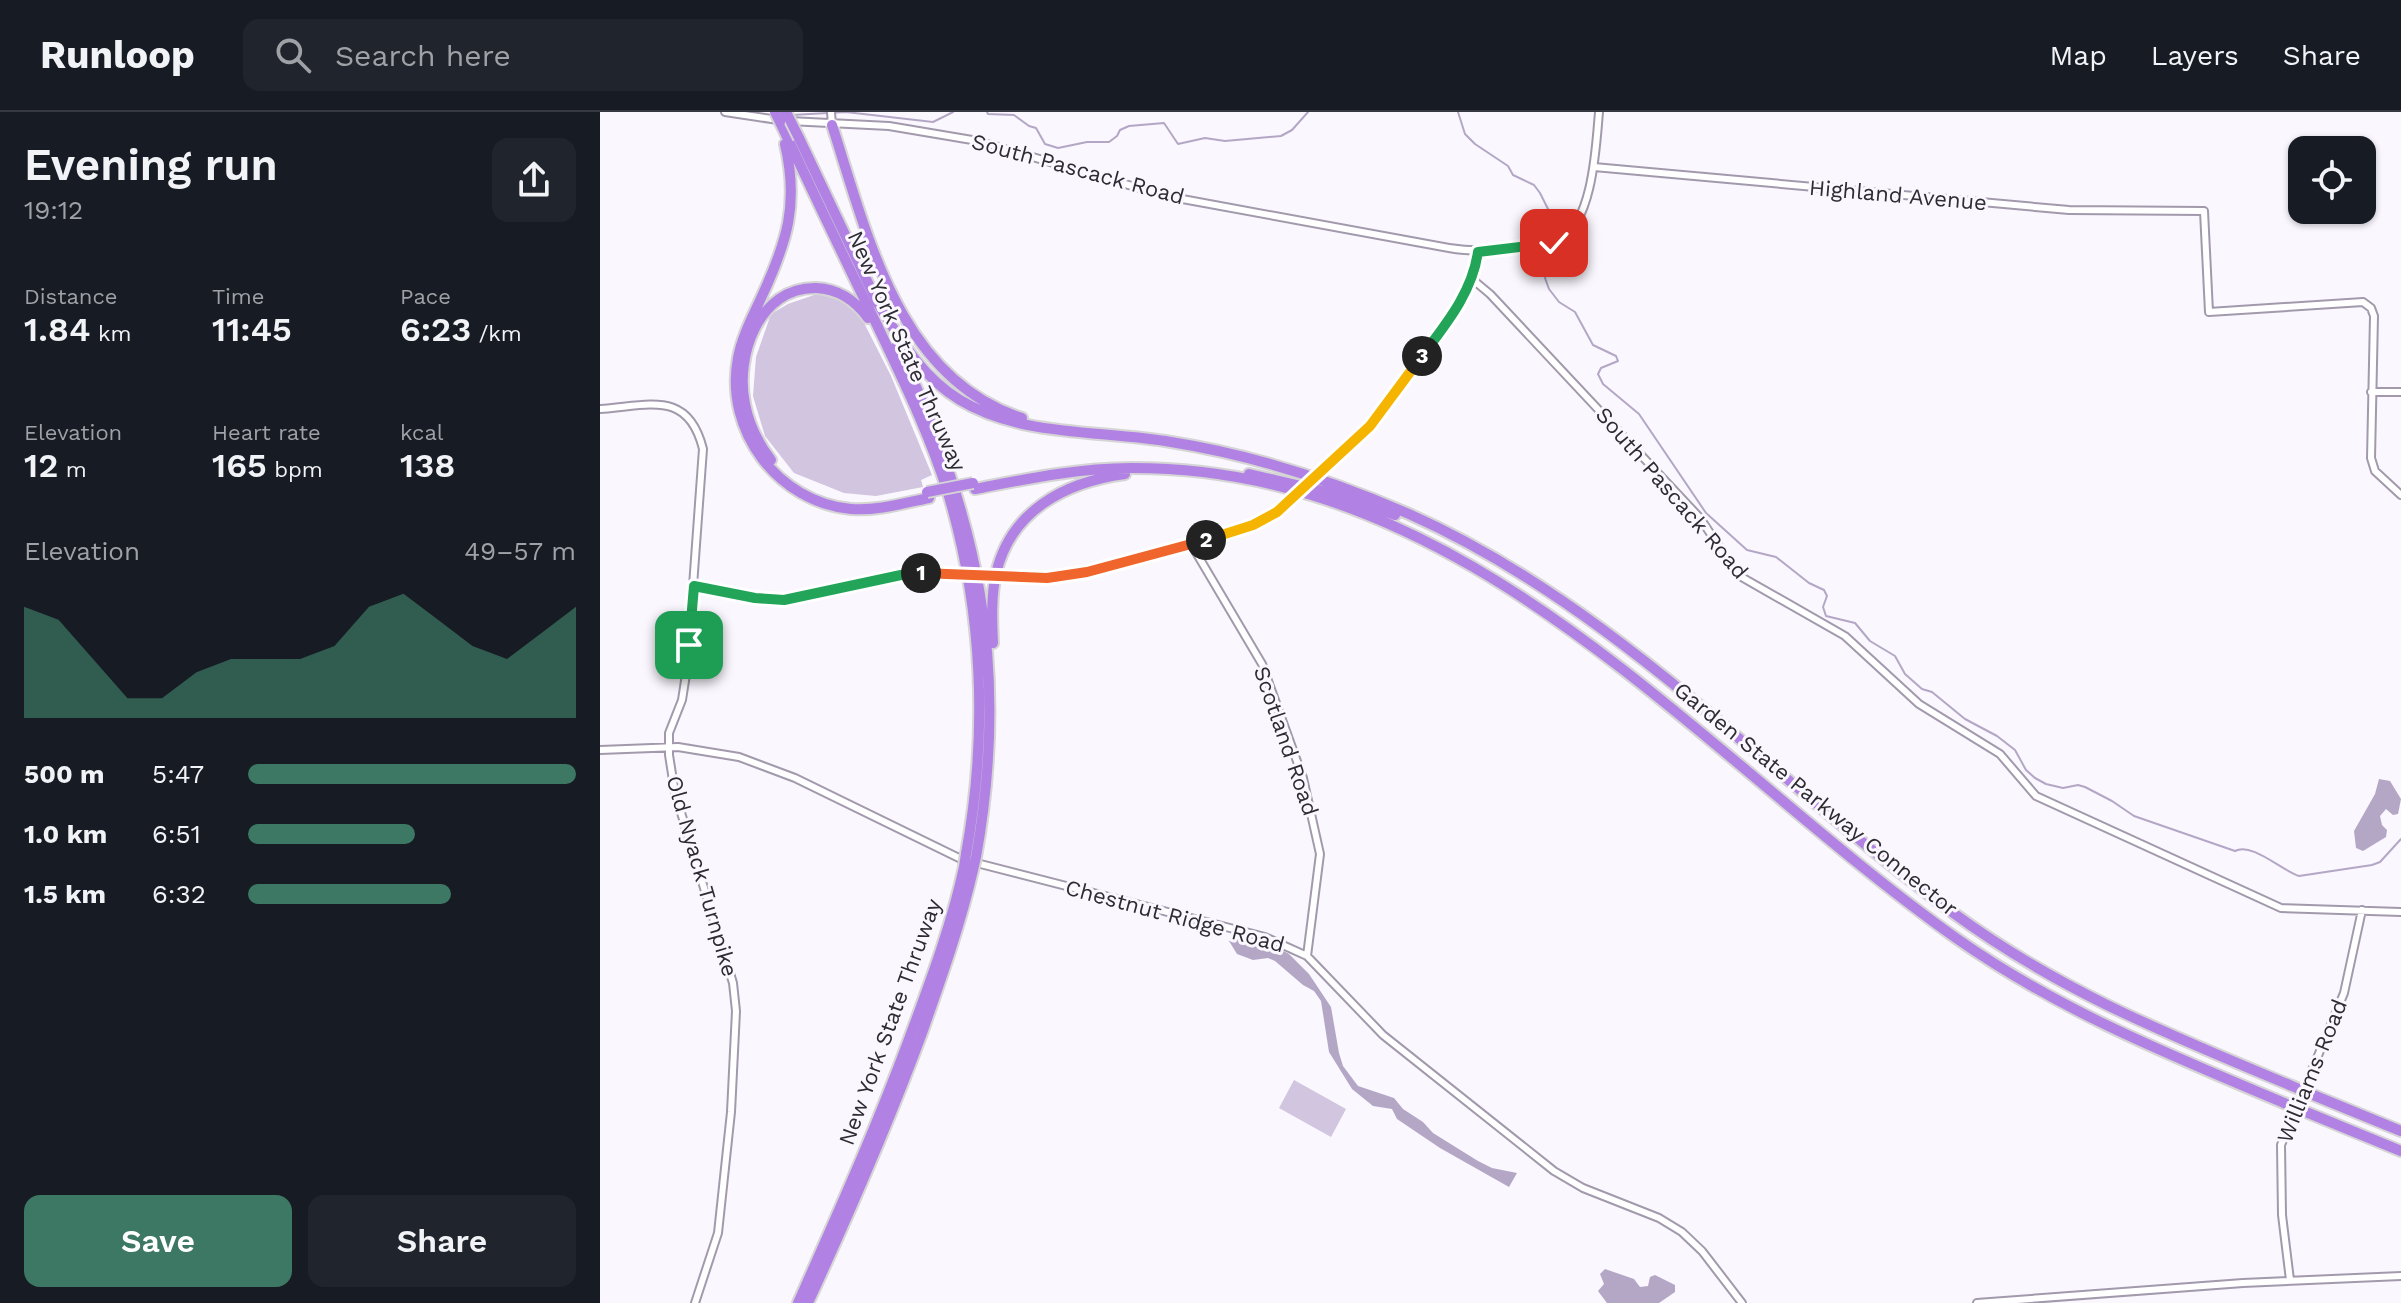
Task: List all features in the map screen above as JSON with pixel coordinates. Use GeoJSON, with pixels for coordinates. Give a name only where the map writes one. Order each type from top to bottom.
{"type":"FeatureCollection","features":[{"type":"Feature","properties":{"kind":"highway","name":"New York State Thruway"},"geometry":{"type":"LineString","coordinates":[[781,115],[921,422],[942,477],[961,542],[978,663],[980,716],[971,855]]}},
{"type":"Feature","properties":{"kind":"highway"},"geometry":{"type":"LineString","coordinates":[[832,118],[883,275],[907,321],[931,357],[962,387],[990,405],[1015,416],[1070,429]]}},
{"type":"Feature","properties":{"kind":"highway"},"geometry":{"type":"LineString","coordinates":[[791,141],[792,185],[787,234],[746,331],[737,364],[737,399],[746,433],[761,458],[780,479],[803,495],[823,503],[865,509],[1059,466],[1159,462],[1216,468],[1285,481],[1354,501],[1506,564]]}},
{"type":"Feature","properties":{"kind":"highway","name":"New York State Thruway"},"geometry":{"type":"LineString","coordinates":[[791,141],[875,299],[936,432],[966,522],[985,627],[990,716],[988,768],[953,947],[904,1082],[808,1303]]}},
{"type":"Feature","properties":{"kind":"highway"},"geometry":{"type":"LineString","coordinates":[[884,341],[858,306],[844,295],[814,288],[787,294],[768,308],[750,339],[743,371],[746,412],[756,436],[771,459],[790,478],[813,492],[858,502],[928,495]]}},
{"type":"Feature","properties":{"kind":"highway"},"geometry":{"type":"LineString","coordinates":[[875,299],[913,358],[950,394],[999,418],[1182,444],[1293,471],[1410,515],[1506,564]]}},
{"type":"Feature","properties":{"kind":"highway"},"geometry":{"type":"LineString","coordinates":[[974,486],[1102,469],[1159,469],[1214,474]]}},
{"type":"Feature","properties":{"kind":"highway"},"geometry":{"type":"LineString","coordinates":[[990,716],[995,578],[1005,547],[1026,517],[1057,493],[1095,479],[1137,473],[1214,474]]}},
{"type":"Feature","properties":{"kind":"highway","name":"Garden State Parkway Connector"},"geometry":{"type":"LineString","coordinates":[[1214,474],[1270,485],[1351,510],[1429,543],[1491,576],[1607,656],[1909,902],[1977,952],[2037,990],[2099,1023],[2401,1151]]}},
{"type":"Feature","properties":{"kind":"highway","name":"Garden State Parkway Connector"},"geometry":{"type":"LineString","coordinates":[[1506,564],[1616,639],[1911,880],[1990,939],[2112,1009],[2401,1131]]}},
{"type":"Feature","properties":{"kind":"highway","name":"New York State Thruway"},"geometry":{"type":"LineString","coordinates":[[798,1303],[891,1088],[968,869]]}},
{"type":"Feature","properties":{"kind":"street","name":"South Pascack Road"},"geometry":{"type":"LineString","coordinates":[[725,112],[832,118],[978,141],[1166,196],[1478,252],[1544,245],[1567,235],[1576,222],[1594,167]]}},
{"type":"Feature","properties":{"kind":"street"},"geometry":{"type":"LineString","coordinates":[[1594,167],[1599,112]]}},
{"type":"Feature","properties":{"kind":"street","name":"Highland Avenue"},"geometry":{"type":"LineString","coordinates":[[1594,167],[2069,210],[2204,211],[2209,312],[2368,304],[2374,316],[2371,392]]}},
{"type":"Feature","properties":{"kind":"street"},"geometry":{"type":"LineString","coordinates":[[694,586],[755,598],[784,600],[909,574],[1047,578],[1087,572],[1253,525],[1285,504],[1380,416],[1448,321],[1472,279],[1478,252]]}},
{"type":"Feature","properties":{"kind":"street","name":"South Pascack Road"},"geometry":{"type":"LineString","coordinates":[[1472,279],[1490,294],[1700,518],[1738,575],[1845,636],[1919,704],[2000,754],[2036,796],[2281,908],[2401,912]]}},
{"type":"Feature","properties":{"kind":"street"},"geometry":{"type":"LineString","coordinates":[[2401,392],[2371,392],[2372,465],[2401,495]]}},
{"type":"Feature","properties":{"kind":"street","name":"Old Nyack Turnpike"},"geometry":{"type":"LineString","coordinates":[[600,409],[675,406],[692,421],[703,449],[684,691],[668,747],[675,793],[733,983],[735,1002],[731,1112],[718,1233],[695,1303]]}},
{"type":"Feature","properties":{"kind":"street","name":"Scotland Road"},"geometry":{"type":"LineString","coordinates":[[1191,544],[1262,664],[1303,778],[1320,854],[1307,956]]}},
{"type":"Feature","properties":{"kind":"street","name":"Chestnut Ridge Road"},"geometry":{"type":"LineString","coordinates":[[600,750],[668,747],[719,752],[773,768],[961,859],[1265,937],[1307,956],[1383,1035],[1540,1161],[1583,1188],[1659,1218],[1682,1232],[1702,1251],[1742,1303]]}},
{"type":"Feature","properties":{"kind":"street","name":"Williams Road"},"geometry":{"type":"LineString","coordinates":[[2290,1280],[2282,1215],[2281,1145],[2344,993],[2362,910]]}},
{"type":"Feature","properties":{"kind":"street"},"geometry":{"type":"LineString","coordinates":[[1977,1303],[2290,1280],[2401,1276]]}},
{"type":"Feature","properties":{"kind":"shaded area"},"geometry":{"type":"Polygon","coordinates":[[[817,294],[840,300],[861,317],[891,376],[932,475],[921,480],[923,487],[876,496],[844,493],[794,473],[765,436],[753,396],[756,357],[771,314],[817,294]]]}},
{"type":"Feature","properties":{"kind":"shaded area"},"geometry":{"type":"Polygon","coordinates":[[[2379,779],[2390,781],[2401,799],[2398,814],[2393,815],[2386,809],[2380,816],[2387,830],[2386,837],[2363,851],[2356,848],[2354,831],[2375,794],[2379,779]]]}},
{"type":"Feature","properties":{"kind":"shaded area"},"geometry":{"type":"Polygon","coordinates":[[[1235,938],[1276,947],[1289,954],[1309,974],[1331,1007],[1343,1066],[1358,1086],[1394,1098],[1433,1133],[1478,1161],[1492,1168],[1517,1173],[1509,1187],[1440,1148],[1397,1119],[1392,1109],[1373,1106],[1352,1089],[1329,1052],[1321,1001],[1314,991],[1275,961],[1268,958],[1253,960],[1237,954],[1229,941],[1235,938]]]}},
{"type":"Feature","properties":{"kind":"shaded area"},"geometry":{"type":"Polygon","coordinates":[[[1294,1080],[1346,1109],[1331,1137],[1279,1108],[1294,1080]]]}},
{"type":"Feature","properties":{"kind":"shaded area"},"geometry":{"type":"Polygon","coordinates":[[[1605,1269],[1634,1279],[1640,1287],[1648,1286],[1650,1277],[1655,1275],[1675,1285],[1675,1292],[1659,1303],[1607,1303],[1598,1291],[1604,1284],[1600,1274],[1605,1269]]]}},
{"type":"Feature","properties":{"kind":"waterway"},"geometry":{"type":"LineString","coordinates":[[792,115],[846,112],[933,122],[953,112]]}},
{"type":"Feature","properties":{"kind":"waterway"},"geometry":{"type":"LineString","coordinates":[[987,112],[1014,115],[1036,128],[1045,144],[1058,148],[1087,142],[1109,142],[1120,130],[1129,126],[1164,123],[1178,144],[1205,138],[1225,141],[1281,136],[1292,130],[1308,112]]}},
{"type":"Feature","properties":{"kind":"waterway"},"geometry":{"type":"LineString","coordinates":[[1458,112],[1465,134],[1475,144],[1508,166],[1513,175],[1534,185],[1540,193],[1549,211],[1552,236],[1553,251],[1545,278],[1549,289],[1559,302],[1575,312],[1593,345],[1616,356],[1618,361],[1601,368],[1598,374],[1603,384],[1639,414],[1706,513],[1747,550],[1776,557],[1809,583],[1824,590],[1827,596],[1823,607],[1826,616],[1855,623],[1870,641],[1895,656],[1905,674],[1922,689],[1932,692],[1965,719],[1997,736],[2015,750],[2026,770],[2035,778],[2063,788],[2085,787],[2134,816],[2235,851],[2250,850],[2299,876],[2372,865],[2380,862],[2401,839]]}},
{"type":"Feature","properties":{"kind":"route"},"geometry":{"type":"LineString","coordinates":[[689,645],[694,586],[770,601],[796,599],[909,574],[1047,578],[1087,572],[1253,525],[1277,512],[1380,416],[1462,300],[1472,279],[1478,252],[1554,243]]}}]}
